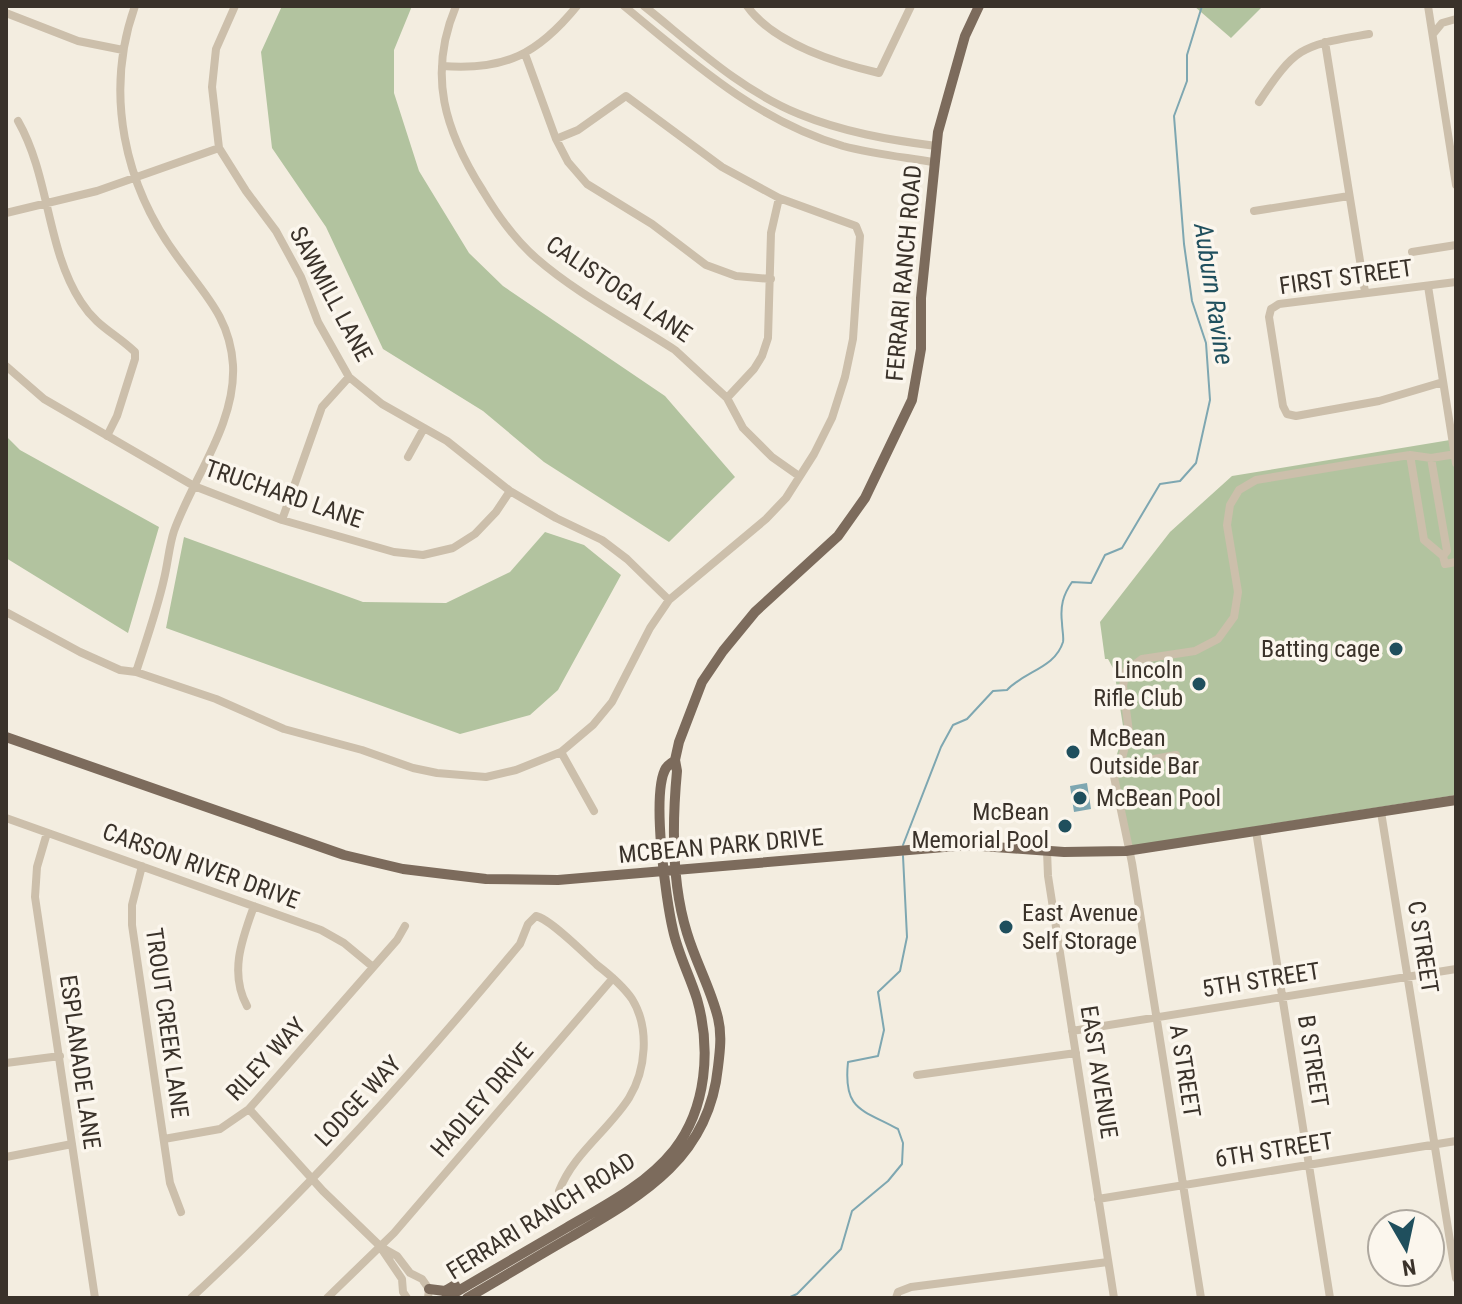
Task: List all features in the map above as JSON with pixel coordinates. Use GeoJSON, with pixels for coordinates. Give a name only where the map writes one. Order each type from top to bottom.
{"type":"FeatureCollection","features":[{"type":"Feature","properties":{"kind":"main road","name":"FERRARI RANCH ROAD"},"geometry":{"type":"LineString","coordinates":[[467,1298],[642,1195],[661,1180],[682,1156],[708,1112],[716,1084],[719,1023],[710,989],[686,929],[674,842],[675,760],[689,711],[708,673],[755,612],[838,536],[872,484],[912,400],[921,349],[921,298],[933,162],[953,74],[979,6]]}},
{"type":"Feature","properties":{"kind":"main road","name":"MCBEAN PARK DRIVE"},"geometry":{"type":"LineString","coordinates":[[6,737],[322,848],[403,869],[510,880],[558,880],[968,845],[1047,851],[1128,851],[1456,800]]}},
{"type":"Feature","properties":{"kind":"main road","name":"FERRARI RANCH ROAD"},"geometry":{"type":"LineString","coordinates":[[446,1298],[614,1200],[653,1171],[674,1149],[697,1106],[705,1050],[704,1026],[673,932],[661,842],[665,769],[675,760]]}},
{"type":"Feature","properties":{"kind":"main road"},"geometry":{"type":"LineString","coordinates":[[428,1294],[445,1291],[486,1268],[529,1250]]}},
{"type":"Feature","properties":{"kind":"street"},"geometry":{"type":"LineString","coordinates":[[135,6],[123,50],[120,118],[134,178],[162,235],[222,317],[233,363],[232,387],[223,419],[174,532],[164,580],[136,672]]}},
{"type":"Feature","properties":{"kind":"street","name":"SAWMILL LANE"},"geometry":{"type":"LineString","coordinates":[[235,6],[216,49],[213,74],[214,118],[219,148],[276,231],[301,277],[318,322],[349,377],[382,404],[481,466],[510,491],[602,540],[627,559],[669,600]]}},
{"type":"Feature","properties":{"kind":"street","name":"CALISTOGA LANE"},"geometry":{"type":"LineString","coordinates":[[456,6],[447,30],[442,66],[443,102],[454,141],[479,186],[511,233],[539,261],[562,278],[675,350],[727,398],[743,428],[772,457],[799,476]]}},
{"type":"Feature","properties":{"kind":"street"},"geometry":{"type":"LineString","coordinates":[[442,66],[486,66],[525,54],[551,35],[577,6]]}},
{"type":"Feature","properties":{"kind":"street"},"geometry":{"type":"LineString","coordinates":[[624,6],[713,79],[774,118],[840,145],[933,162]]}},
{"type":"Feature","properties":{"kind":"street"},"geometry":{"type":"LineString","coordinates":[[644,6],[738,81],[798,114],[862,134],[936,146]]}},
{"type":"Feature","properties":{"kind":"street"},"geometry":{"type":"LineString","coordinates":[[747,6],[764,25],[791,42],[879,73],[911,6]]}},
{"type":"Feature","properties":{"kind":"street"},"geometry":{"type":"LineString","coordinates":[[1428,6],[1456,185]]}},
{"type":"Feature","properties":{"kind":"street"},"geometry":{"type":"LineString","coordinates":[[6,13],[78,41],[123,50]]}},
{"type":"Feature","properties":{"kind":"street"},"geometry":{"type":"LineString","coordinates":[[1433,34],[1442,23],[1456,19]]}},
{"type":"Feature","properties":{"kind":"street"},"geometry":{"type":"LineString","coordinates":[[1259,102],[1287,62],[1304,49],[1369,34]]}},
{"type":"Feature","properties":{"kind":"street"},"geometry":{"type":"LineString","coordinates":[[1325,42],[1365,292]]}},
{"type":"Feature","properties":{"kind":"street"},"geometry":{"type":"LineString","coordinates":[[525,54],[556,139],[568,162],[587,184],[652,224],[706,265],[736,276],[771,279]]}},
{"type":"Feature","properties":{"kind":"street"},"geometry":{"type":"LineString","coordinates":[[6,612],[120,670],[136,672],[216,699],[284,729],[437,773],[486,777],[516,770],[561,752],[593,725],[612,702],[650,628],[669,600],[766,519],[786,498],[814,454],[832,418],[845,377],[853,339],[860,236],[856,226],[779,198],[722,167],[626,96],[578,130],[556,139]]}},
{"type":"Feature","properties":{"kind":"street"},"geometry":{"type":"LineString","coordinates":[[18,121],[37,160],[63,267],[71,285],[106,332],[135,352],[117,416],[107,436]]}},
{"type":"Feature","properties":{"kind":"street"},"geometry":{"type":"LineString","coordinates":[[6,213],[97,191],[219,148]]}},
{"type":"Feature","properties":{"kind":"street"},"geometry":{"type":"LineString","coordinates":[[1254,211],[1349,196]]}},
{"type":"Feature","properties":{"kind":"street"},"geometry":{"type":"LineString","coordinates":[[727,398],[762,356],[768,338],[771,233],[779,198]]}},
{"type":"Feature","properties":{"kind":"street"},"geometry":{"type":"LineString","coordinates":[[1412,252],[1456,245]]}},
{"type":"Feature","properties":{"kind":"street","name":"FIRST STREET"},"geometry":{"type":"LineString","coordinates":[[1443,382],[1379,401],[1296,416],[1287,414],[1283,406],[1269,317],[1271,309],[1279,304],[1456,282]]}},
{"type":"Feature","properties":{"kind":"street"},"geometry":{"type":"LineString","coordinates":[[1116,771],[1129,732],[1123,686],[1126,671],[1142,659],[1195,651],[1218,639],[1234,617],[1238,592],[1227,525],[1230,505],[1239,490],[1256,480],[1410,455],[1456,457],[1428,286]]}},
{"type":"Feature","properties":{"kind":"street","name":"TRUCHARD LANE"},"geometry":{"type":"LineString","coordinates":[[6,366],[44,399],[194,486],[282,520],[394,552],[423,555],[453,548],[475,534],[510,491]]}},
{"type":"Feature","properties":{"kind":"street"},"geometry":{"type":"LineString","coordinates":[[282,520],[322,407],[349,377]]}},
{"type":"Feature","properties":{"kind":"street"},"geometry":{"type":"LineString","coordinates":[[408,457],[424,428]]}},
{"type":"Feature","properties":{"kind":"street"},"geometry":{"type":"LineString","coordinates":[[1410,455],[1424,540],[1443,556],[1445,564],[1456,562]]}},
{"type":"Feature","properties":{"kind":"street"},"geometry":{"type":"LineString","coordinates":[[1431,458],[1447,551],[1443,556]]}},
{"type":"Feature","properties":{"kind":"street"},"geometry":{"type":"LineString","coordinates":[[561,752],[594,811]]}},
{"type":"Feature","properties":{"kind":"street"},"geometry":{"type":"LineString","coordinates":[[1116,771],[1138,762],[1176,755]]}},
{"type":"Feature","properties":{"kind":"street"},"geometry":{"type":"LineString","coordinates":[[1106,762],[1116,771]]}},
{"type":"Feature","properties":{"kind":"street","name":"A STREET"},"geometry":{"type":"LineString","coordinates":[[1116,771],[1201,1298]]}},
{"type":"Feature","properties":{"kind":"street","name":"C STREET"},"geometry":{"type":"LineString","coordinates":[[1381,812],[1456,1278]]}},
{"type":"Feature","properties":{"kind":"street","name":"CARSON RIVER DRIVE"},"geometry":{"type":"LineString","coordinates":[[6,818],[321,930],[344,943],[373,967]]}},
{"type":"Feature","properties":{"kind":"street","name":"B STREET"},"geometry":{"type":"LineString","coordinates":[[1256,831],[1330,1298]]}},
{"type":"Feature","properties":{"kind":"street","name":"ESPLANADE LANE"},"geometry":{"type":"LineString","coordinates":[[47,833],[37,867],[35,897],[95,1298]]}},
{"type":"Feature","properties":{"kind":"street","name":"EAST AVENUE"},"geometry":{"type":"LineString","coordinates":[[1047,851],[1048,876],[1114,1298]]}},
{"type":"Feature","properties":{"kind":"street","name":"TROUT CREEK LANE"},"geometry":{"type":"LineString","coordinates":[[142,866],[132,905],[132,925],[173,1197],[181,1212]]}},
{"type":"Feature","properties":{"kind":"street"},"geometry":{"type":"LineString","coordinates":[[247,1006],[238,980],[238,960],[254,906]]}},
{"type":"Feature","properties":{"kind":"street","name":"LODGE WAY"},"geometry":{"type":"LineString","coordinates":[[191,1298],[313,1180],[379,1104],[421,1064],[520,944],[528,924],[536,916],[546,918],[554,929],[613,978]]}},
{"type":"Feature","properties":{"kind":"street","name":"RILEY WAY"},"geometry":{"type":"LineString","coordinates":[[164,1139],[220,1129],[249,1109],[405,926]]}},
{"type":"Feature","properties":{"kind":"street","name":"5TH STREET"},"geometry":{"type":"LineString","coordinates":[[1072,1031],[1456,969]]}},
{"type":"Feature","properties":{"kind":"street"},"geometry":{"type":"LineString","coordinates":[[559,1191],[574,1163],[628,1099],[641,1074],[644,1047],[642,1025],[633,1000],[613,978]]}},
{"type":"Feature","properties":{"kind":"street","name":"HADLEY DRIVE"},"geometry":{"type":"LineString","coordinates":[[327,1298],[381,1247],[613,978]]}},
{"type":"Feature","properties":{"kind":"street"},"geometry":{"type":"LineString","coordinates":[[917,1075],[1076,1053]]}},
{"type":"Feature","properties":{"kind":"street"},"geometry":{"type":"LineString","coordinates":[[6,1063],[60,1056]]}},
{"type":"Feature","properties":{"kind":"street"},"geometry":{"type":"LineString","coordinates":[[249,1109],[313,1180],[381,1247],[402,1279],[407,1298]]}},
{"type":"Feature","properties":{"kind":"street","name":"6TH STREET"},"geometry":{"type":"LineString","coordinates":[[1098,1199],[1456,1141]]}},
{"type":"Feature","properties":{"kind":"street"},"geometry":{"type":"LineString","coordinates":[[6,1157],[72,1144]]}},
{"type":"Feature","properties":{"kind":"street"},"geometry":{"type":"LineString","coordinates":[[381,1247],[397,1256],[410,1273],[422,1279],[428,1294]]}},
{"type":"Feature","properties":{"kind":"street"},"geometry":{"type":"LineString","coordinates":[[897,1295],[911,1287],[1108,1262]]}},
{"type":"Feature","properties":{"kind":"street"},"geometry":{"type":"LineString","coordinates":[[402,1279],[410,1273]]}},
{"type":"Feature","properties":{"kind":"green space"},"geometry":{"type":"Polygon","coordinates":[[[282,6],[412,6],[394,50],[394,93],[419,171],[469,253],[503,286],[665,396],[735,477],[669,542],[544,462],[483,411],[383,349],[326,227],[272,148],[261,52],[282,6]]]}},
{"type":"Feature","properties":{"kind":"green space"},"geometry":{"type":"Polygon","coordinates":[[[1194,6],[1263,6],[1231,38],[1194,6]]]}},
{"type":"Feature","properties":{"kind":"green space"},"geometry":{"type":"Polygon","coordinates":[[[6,436],[20,450],[159,527],[128,633],[6,558],[6,436]]]}},
{"type":"Feature","properties":{"kind":"green space"},"geometry":{"type":"Polygon","coordinates":[[[1450,440],[1456,478],[1456,795],[1126,847],[1112,770],[1124,732],[1114,670],[1105,659],[1100,622],[1170,532],[1232,476],[1450,440]]]}},
{"type":"Feature","properties":{"kind":"green space"},"geometry":{"type":"Polygon","coordinates":[[[545,532],[584,545],[621,575],[558,690],[530,715],[460,734],[166,628],[184,537],[363,602],[446,603],[510,572],[545,532]]]}},
{"type":"Feature","properties":{"kind":"water","name":"McBean Pool"},"geometry":{"type":"Polygon","coordinates":[[[1087,783],[1091,809],[1074,812],[1070,786],[1087,783]]]}},
{"type":"Feature","properties":{"kind":"waterway","name":"Auburn Ravine"},"geometry":{"type":"LineString","coordinates":[[903,845],[941,747],[953,725],[967,719],[993,691],[1007,690],[1053,658],[1063,642],[1062,606],[1072,582],[1091,583],[1105,555],[1122,548],[1160,484],[1180,481],[1196,463],[1210,400],[1206,343],[1192,301],[1184,244],[1174,116],[1187,81],[1187,55],[1202,6]]}},
{"type":"Feature","properties":{"kind":"waterway","name":"Auburn Ravine"},"geometry":{"type":"LineString","coordinates":[[788,1298],[797,1294],[841,1249],[852,1211],[888,1181],[902,1164],[903,1143],[898,1129],[857,1106],[848,1090],[847,1078],[848,1062],[878,1056],[884,1030],[878,992],[900,971],[907,937],[903,856]]}},
{"type":"Feature","properties":{"kind":"place","name":"Batting cage"},"geometry":{"type":"Point","coordinates":[1396,649]}},
{"type":"Feature","properties":{"kind":"place","name":"Lincoln Rifle Club"},"geometry":{"type":"Point","coordinates":[1199,684]}},
{"type":"Feature","properties":{"kind":"place","name":"McBean Outside Bar"},"geometry":{"type":"Point","coordinates":[1073,752]}},
{"type":"Feature","properties":{"kind":"place","name":"McBean Pool"},"geometry":{"type":"Point","coordinates":[1080,798]}},
{"type":"Feature","properties":{"kind":"place","name":"McBean Memorial Pool"},"geometry":{"type":"Point","coordinates":[1065,826]}},
{"type":"Feature","properties":{"kind":"place","name":"East Avenue Self Storage"},"geometry":{"type":"Point","coordinates":[1006,927]}}]}
